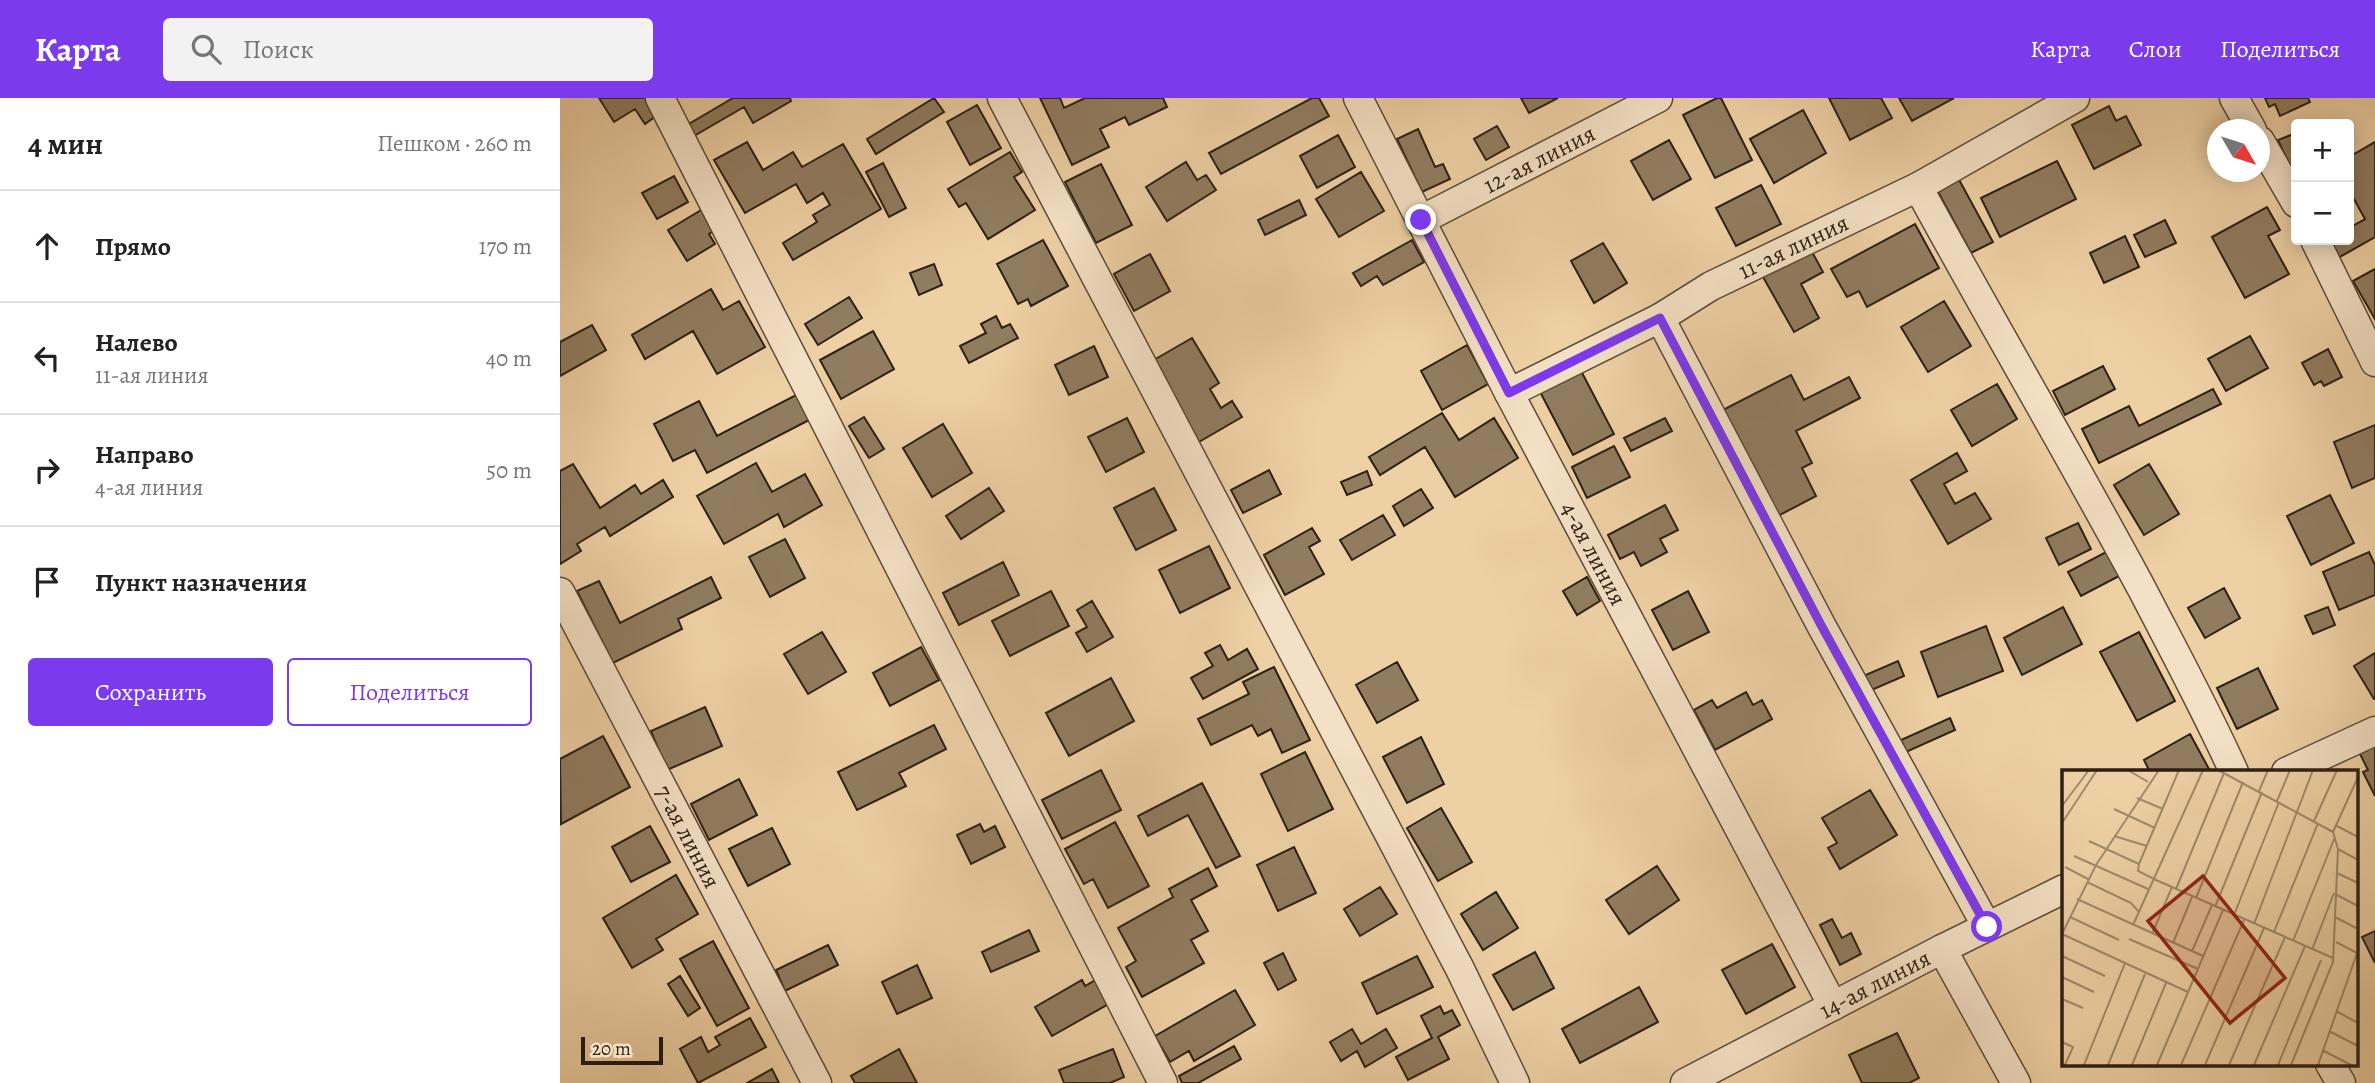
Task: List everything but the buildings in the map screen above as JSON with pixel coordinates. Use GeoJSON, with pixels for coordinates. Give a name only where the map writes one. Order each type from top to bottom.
{"type":"FeatureCollection","features":[{"type":"Feature","properties":{"kind":"street"},"geometry":{"type":"LineString","coordinates":[[660,98],[1163,1083]]}},
{"type":"Feature","properties":{"kind":"street"},"geometry":{"type":"LineString","coordinates":[[1002,98],[1460,969],[1515,1083]]}},
{"type":"Feature","properties":{"kind":"street","name":"4-ая линия"},"geometry":{"type":"LineString","coordinates":[[1358,98],[1509,393],[1833,1006]]}},
{"type":"Feature","properties":{"kind":"street","name":"12-ая линия"},"geometry":{"type":"LineString","coordinates":[[1421,220],[1658,98]]}},
{"type":"Feature","properties":{"kind":"street","name":"11-ая линия"},"geometry":{"type":"LineString","coordinates":[[1509,393],[1660,318],[1711,286],[1918,187],[2075,98]]}},
{"type":"Feature","properties":{"kind":"street"},"geometry":{"type":"LineString","coordinates":[[2234,98],[2246,119]]}},
{"type":"Feature","properties":{"kind":"street"},"geometry":{"type":"LineString","coordinates":[[2270,159],[2291,195]]}},
{"type":"Feature","properties":{"kind":"street"},"geometry":{"type":"LineString","coordinates":[[1918,187],[1989,318],[2102,514],[2209,716],[2233,770]]}},
{"type":"Feature","properties":{"kind":"street"},"geometry":{"type":"LineString","coordinates":[[2317,245],[2375,362]]}},
{"type":"Feature","properties":{"kind":"street"},"geometry":{"type":"LineString","coordinates":[[1660,318],[1821,625],[1987,927]]}},
{"type":"Feature","properties":{"kind":"street","name":"7-ая линия"},"geometry":{"type":"LineString","coordinates":[[560,592],[817,1083]]}},
{"type":"Feature","properties":{"kind":"street"},"geometry":{"type":"LineString","coordinates":[[2290,770],[2375,731]]}},
{"type":"Feature","properties":{"kind":"street","name":"14-ая линия"},"geometry":{"type":"LineString","coordinates":[[1685,1083],[2062,890]]}},
{"type":"Feature","properties":{"kind":"street"},"geometry":{"type":"LineString","coordinates":[[1942,949],[2016,1083]]}},
{"type":"Feature","properties":{"kind":"street"},"geometry":{"type":"LineString","coordinates":[[2331,1066],[2341,1083]]}},
{"type":"Feature","properties":{"kind":"route"},"geometry":{"type":"LineString","coordinates":[[1421,220],[1509,393],[1660,318],[1821,625],[1987,927]]}}]}
